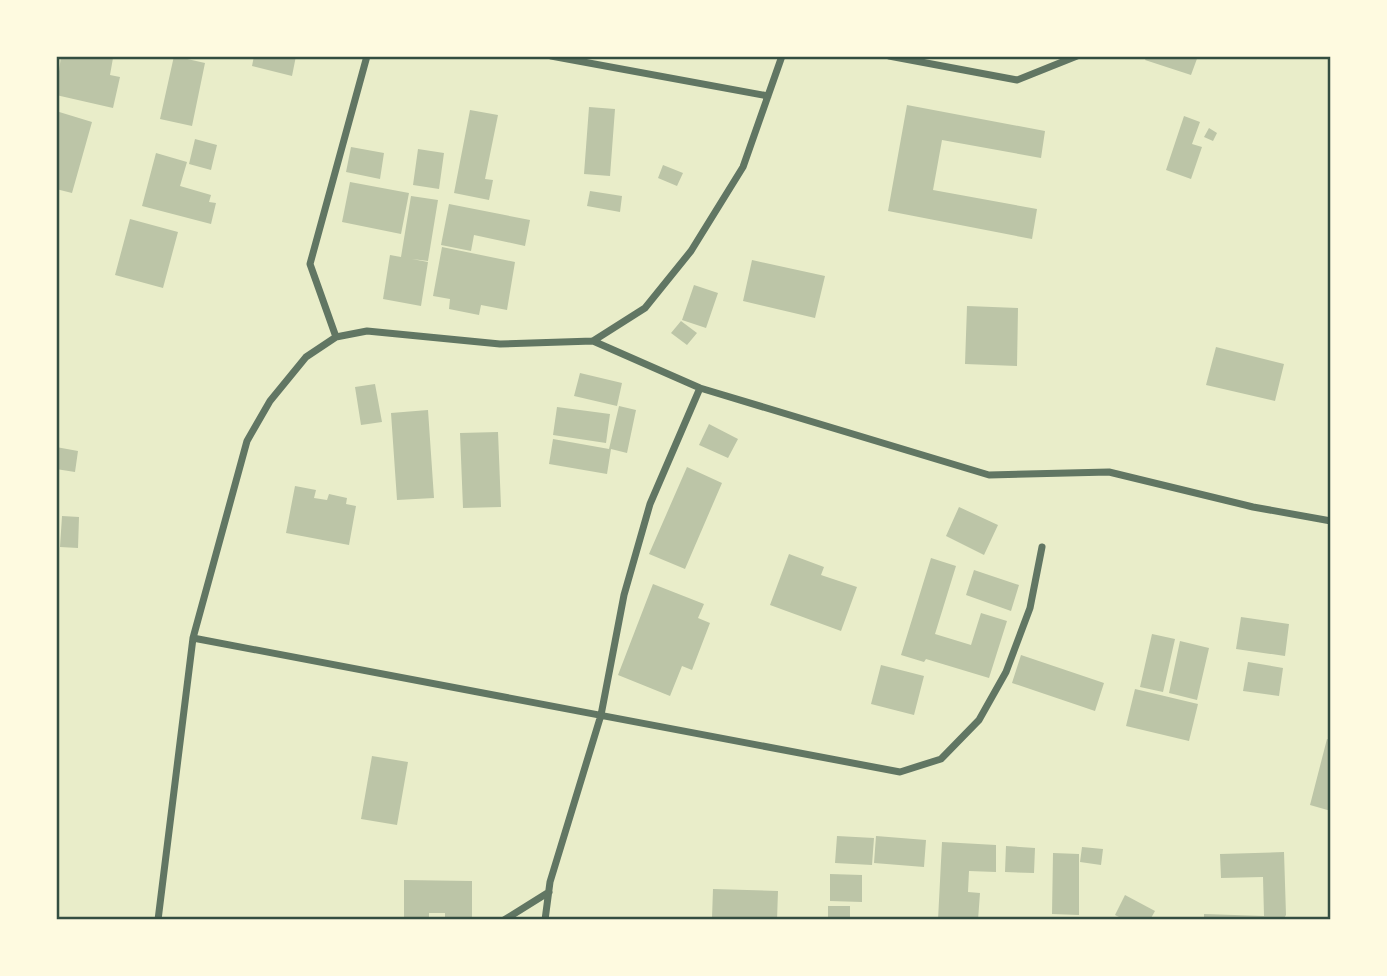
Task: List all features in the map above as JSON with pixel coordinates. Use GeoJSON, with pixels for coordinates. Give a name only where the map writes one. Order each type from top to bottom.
{"type":"FeatureCollection","features":[{"type":"Feature","properties":{"kind":"street"},"geometry":{"type":"LineString","coordinates":[[336,337],[310,264],[367,56]]}},
{"type":"Feature","properties":{"kind":"street"},"geometry":{"type":"LineString","coordinates":[[551,56],[768,96]]}},
{"type":"Feature","properties":{"kind":"street"},"geometry":{"type":"LineString","coordinates":[[593,341],[645,308],[691,251],[743,167],[782,56]]}},
{"type":"Feature","properties":{"kind":"street"},"geometry":{"type":"LineString","coordinates":[[889,56],[1017,80],[1077,56]]}},
{"type":"Feature","properties":{"kind":"street"},"geometry":{"type":"LineString","coordinates":[[158,920],[193,638],[247,441],[270,401],[306,357],[336,337],[367,331],[500,344],[593,341],[700,388],[989,475],[1109,472],[1253,507],[1331,521]]}},
{"type":"Feature","properties":{"kind":"street"},"geometry":{"type":"LineString","coordinates":[[545,920],[549,892],[601,715],[624,595],[650,504],[700,388]]}},
{"type":"Feature","properties":{"kind":"street"},"geometry":{"type":"LineString","coordinates":[[193,638],[901,772],[941,759],[979,720],[1006,672],[1030,608],[1042,547]]}},
{"type":"Feature","properties":{"kind":"street"},"geometry":{"type":"LineString","coordinates":[[504,920],[549,892]]}},
{"type":"Feature","properties":{"kind":"building"},"geometry":{"type":"Polygon","coordinates":[[[61,56],[113,58],[110,75],[120,77],[113,108],[56,95],[61,56]]]}},
{"type":"Feature","properties":{"kind":"building"},"geometry":{"type":"Polygon","coordinates":[[[174,56],[205,63],[192,126],[160,119],[174,56]]]}},
{"type":"Feature","properties":{"kind":"building"},"geometry":{"type":"Polygon","coordinates":[[[254,56],[296,56],[292,76],[252,66],[254,56]]]}},
{"type":"Feature","properties":{"kind":"building"},"geometry":{"type":"Polygon","coordinates":[[[1147,56],[1198,56],[1191,75],[1145,60],[1147,56]]]}},
{"type":"Feature","properties":{"kind":"building"},"geometry":{"type":"Polygon","coordinates":[[[907,105],[1045,131],[1041,158],[942,140],[933,190],[1037,209],[1032,239],[888,211],[907,105]]]}},
{"type":"Feature","properties":{"kind":"building"},"geometry":{"type":"Polygon","coordinates":[[[589,107],[615,109],[610,176],[584,174],[589,107]]]}},
{"type":"Feature","properties":{"kind":"building"},"geometry":{"type":"Polygon","coordinates":[[[470,110],[498,115],[485,179],[493,180],[489,200],[454,193],[470,110]]]}},
{"type":"Feature","properties":{"kind":"building"},"geometry":{"type":"Polygon","coordinates":[[[56,111],[92,122],[72,193],[56,189],[56,111]]]}},
{"type":"Feature","properties":{"kind":"building"},"geometry":{"type":"Polygon","coordinates":[[[1184,116],[1200,122],[1192,144],[1202,147],[1191,179],[1166,170],[1184,116]]]}},
{"type":"Feature","properties":{"kind":"building"},"geometry":{"type":"Polygon","coordinates":[[[1209,128],[1217,133],[1213,141],[1204,137],[1209,128]]]}},
{"type":"Feature","properties":{"kind":"building"},"geometry":{"type":"Polygon","coordinates":[[[195,139],[217,145],[211,170],[189,164],[195,139]]]}},
{"type":"Feature","properties":{"kind":"building"},"geometry":{"type":"Polygon","coordinates":[[[351,147],[384,153],[380,179],[346,172],[351,147]]]}},
{"type":"Feature","properties":{"kind":"building"},"geometry":{"type":"Polygon","coordinates":[[[418,149],[444,153],[439,189],[413,185],[418,149]]]}},
{"type":"Feature","properties":{"kind":"building"},"geometry":{"type":"Polygon","coordinates":[[[156,153],[187,162],[180,186],[211,195],[209,202],[216,203],[211,224],[142,206],[156,153]]]}},
{"type":"Feature","properties":{"kind":"building"},"geometry":{"type":"Polygon","coordinates":[[[663,165],[683,173],[677,186],[658,178],[663,165]]]}},
{"type":"Feature","properties":{"kind":"building"},"geometry":{"type":"Polygon","coordinates":[[[350,182],[409,193],[401,234],[342,222],[350,182]]]}},
{"type":"Feature","properties":{"kind":"building"},"geometry":{"type":"Polygon","coordinates":[[[590,191],[622,196],[620,212],[587,206],[590,191]]]}},
{"type":"Feature","properties":{"kind":"building"},"geometry":{"type":"Polygon","coordinates":[[[411,196],[438,200],[428,261],[412,259],[428,262],[421,306],[383,299],[390,255],[401,257],[411,196]]]}},
{"type":"Feature","properties":{"kind":"building"},"geometry":{"type":"Polygon","coordinates":[[[449,204],[530,220],[525,246],[474,235],[471,251],[441,245],[449,204]]]}},
{"type":"Feature","properties":{"kind":"building"},"geometry":{"type":"Polygon","coordinates":[[[130,219],[178,232],[163,288],[115,275],[130,219]]]}},
{"type":"Feature","properties":{"kind":"building"},"geometry":{"type":"Polygon","coordinates":[[[442,247],[515,262],[507,310],[481,305],[479,315],[449,309],[450,299],[433,296],[442,247]]]}},
{"type":"Feature","properties":{"kind":"building"},"geometry":{"type":"Polygon","coordinates":[[[752,260],[825,276],[815,318],[743,301],[752,260]]]}},
{"type":"Feature","properties":{"kind":"building"},"geometry":{"type":"Polygon","coordinates":[[[694,285],[718,293],[706,328],[682,320],[694,285]]]}},
{"type":"Feature","properties":{"kind":"building"},"geometry":{"type":"Polygon","coordinates":[[[967,306],[1018,308],[1017,366],[965,364],[967,306]]]}},
{"type":"Feature","properties":{"kind":"building"},"geometry":{"type":"Polygon","coordinates":[[[681,321],[697,333],[687,345],[671,333],[681,321]]]}},
{"type":"Feature","properties":{"kind":"building"},"geometry":{"type":"Polygon","coordinates":[[[1216,347],[1284,364],[1275,401],[1206,385],[1216,347]]]}},
{"type":"Feature","properties":{"kind":"building"},"geometry":{"type":"Polygon","coordinates":[[[580,373],[622,383],[617,406],[574,396],[580,373]]]}},
{"type":"Feature","properties":{"kind":"building"},"geometry":{"type":"Polygon","coordinates":[[[375,384],[382,422],[361,425],[355,387],[375,384]]]}},
{"type":"Feature","properties":{"kind":"building"},"geometry":{"type":"Polygon","coordinates":[[[619,406],[636,410],[627,453],[611,449],[607,474],[549,464],[553,439],[609,449],[619,406]]]}},
{"type":"Feature","properties":{"kind":"building"},"geometry":{"type":"Polygon","coordinates":[[[557,407],[610,414],[606,443],[553,435],[557,407]]]}},
{"type":"Feature","properties":{"kind":"building"},"geometry":{"type":"Polygon","coordinates":[[[428,410],[434,498],[397,500],[391,413],[428,410]]]}},
{"type":"Feature","properties":{"kind":"building"},"geometry":{"type":"Polygon","coordinates":[[[709,424],[738,439],[728,458],[699,445],[709,424]]]}},
{"type":"Feature","properties":{"kind":"building"},"geometry":{"type":"Polygon","coordinates":[[[498,432],[501,507],[463,508],[460,433],[498,432]]]}},
{"type":"Feature","properties":{"kind":"building"},"geometry":{"type":"Polygon","coordinates":[[[56,447],[78,451],[75,472],[56,469],[56,447]]]}},
{"type":"Feature","properties":{"kind":"building"},"geometry":{"type":"Polygon","coordinates":[[[687,467],[722,483],[685,569],[649,554],[687,467]]]}},
{"type":"Feature","properties":{"kind":"building"},"geometry":{"type":"Polygon","coordinates":[[[295,486],[316,490],[314,498],[327,500],[329,494],[347,498],[346,504],[356,506],[349,545],[286,533],[295,486]]]}},
{"type":"Feature","properties":{"kind":"building"},"geometry":{"type":"Polygon","coordinates":[[[959,507],[998,525],[984,555],[946,536],[959,507]]]}},
{"type":"Feature","properties":{"kind":"building"},"geometry":{"type":"Polygon","coordinates":[[[62,516],[79,517],[78,548],[60,547],[62,516]]]}},
{"type":"Feature","properties":{"kind":"building"},"geometry":{"type":"Polygon","coordinates":[[[789,554],[824,567],[821,575],[857,587],[841,631],[770,605],[789,554]]]}},
{"type":"Feature","properties":{"kind":"building"},"geometry":{"type":"Polygon","coordinates":[[[931,558],[956,566],[935,634],[971,645],[981,613],[1007,621],[989,678],[926,659],[924,662],[901,655],[931,558]]]}},
{"type":"Feature","properties":{"kind":"building"},"geometry":{"type":"Polygon","coordinates":[[[974,570],[1019,585],[1011,611],[966,595],[974,570]]]}},
{"type":"Feature","properties":{"kind":"building"},"geometry":{"type":"Polygon","coordinates":[[[653,584],[704,604],[698,618],[710,623],[692,670],[682,666],[670,696],[618,675],[653,584]]]}},
{"type":"Feature","properties":{"kind":"building"},"geometry":{"type":"Polygon","coordinates":[[[1241,617],[1289,624],[1285,656],[1236,649],[1241,617]]]}},
{"type":"Feature","properties":{"kind":"building"},"geometry":{"type":"Polygon","coordinates":[[[1152,634],[1175,639],[1163,692],[1140,687],[1152,634]]]}},
{"type":"Feature","properties":{"kind":"building"},"geometry":{"type":"Polygon","coordinates":[[[1180,641],[1209,648],[1197,700],[1169,693],[1180,641]]]}},
{"type":"Feature","properties":{"kind":"building"},"geometry":{"type":"Polygon","coordinates":[[[1021,655],[1104,683],[1095,711],[1012,683],[1021,655]]]}},
{"type":"Feature","properties":{"kind":"building"},"geometry":{"type":"Polygon","coordinates":[[[1248,662],[1283,668],[1279,696],[1243,691],[1248,662]]]}},
{"type":"Feature","properties":{"kind":"building"},"geometry":{"type":"Polygon","coordinates":[[[881,665],[924,676],[914,715],[871,704],[881,665]]]}},
{"type":"Feature","properties":{"kind":"building"},"geometry":{"type":"Polygon","coordinates":[[[1135,689],[1198,704],[1189,741],[1126,726],[1135,689]]]}},
{"type":"Feature","properties":{"kind":"building"},"geometry":{"type":"Polygon","coordinates":[[[1327,739],[1331,740],[1331,811],[1310,805],[1327,739]]]}},
{"type":"Feature","properties":{"kind":"building"},"geometry":{"type":"Polygon","coordinates":[[[372,756],[408,762],[397,825],[361,819],[372,756]]]}},
{"type":"Feature","properties":{"kind":"building"},"geometry":{"type":"Polygon","coordinates":[[[837,836],[874,838],[872,865],[835,863],[837,836]]]}},
{"type":"Feature","properties":{"kind":"building"},"geometry":{"type":"Polygon","coordinates":[[[876,836],[926,840],[924,867],[874,863],[876,836]]]}},
{"type":"Feature","properties":{"kind":"building"},"geometry":{"type":"Polygon","coordinates":[[[942,842],[996,845],[996,872],[969,871],[968,892],[980,893],[978,920],[938,920],[942,842]]]}},
{"type":"Feature","properties":{"kind":"building"},"geometry":{"type":"Polygon","coordinates":[[[1006,846],[1035,848],[1034,873],[1005,872],[1006,846]]]}},
{"type":"Feature","properties":{"kind":"building"},"geometry":{"type":"Polygon","coordinates":[[[1082,847],[1103,849],[1101,865],[1080,862],[1082,847]]]}},
{"type":"Feature","properties":{"kind":"building"},"geometry":{"type":"Polygon","coordinates":[[[1284,852],[1286,915],[1283,920],[1204,920],[1204,914],[1264,916],[1263,877],[1221,878],[1220,854],[1284,852]]]}},
{"type":"Feature","properties":{"kind":"building"},"geometry":{"type":"Polygon","coordinates":[[[1053,853],[1079,854],[1079,915],[1052,914],[1053,853]]]}},
{"type":"Feature","properties":{"kind":"building"},"geometry":{"type":"Polygon","coordinates":[[[830,874],[862,875],[862,902],[830,901],[830,874]]]}},
{"type":"Feature","properties":{"kind":"building"},"geometry":{"type":"Polygon","coordinates":[[[404,880],[472,881],[472,920],[445,920],[445,913],[429,913],[429,920],[404,920],[404,880]]]}},
{"type":"Feature","properties":{"kind":"building"},"geometry":{"type":"Polygon","coordinates":[[[713,889],[778,891],[777,920],[712,918],[713,889]]]}},
{"type":"Feature","properties":{"kind":"building"},"geometry":{"type":"Polygon","coordinates":[[[1125,895],[1155,911],[1150,920],[1125,920],[1115,915],[1125,895]]]}},
{"type":"Feature","properties":{"kind":"building"},"geometry":{"type":"Polygon","coordinates":[[[828,906],[850,906],[850,920],[828,920],[828,906]]]}}]}
